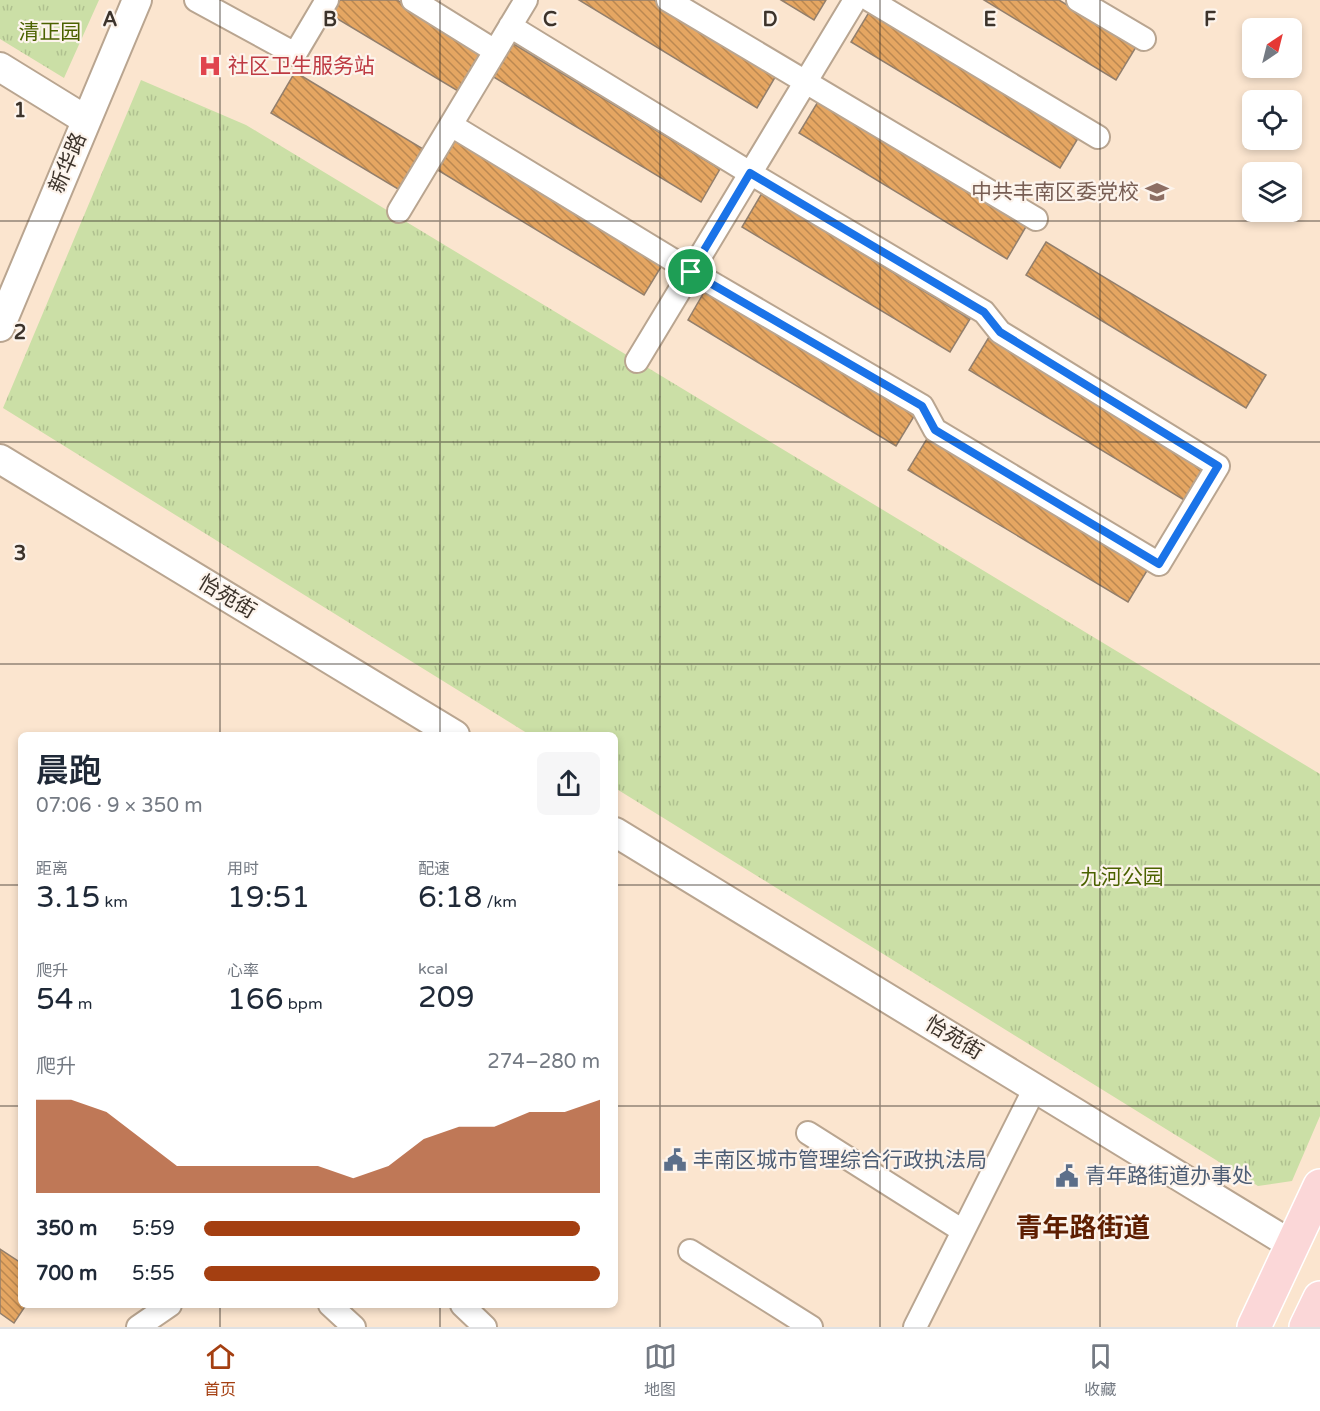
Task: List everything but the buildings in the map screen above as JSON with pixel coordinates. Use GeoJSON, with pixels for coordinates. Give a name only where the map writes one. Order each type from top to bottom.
{"type":"FeatureCollection","features":[{"type":"Feature","properties":{"kind":"main road"},"geometry":{"type":"LineString","coordinates":[[1254,1327],[1320,1186]]}},
{"type":"Feature","properties":{"kind":"street","name":"新华路"},"geometry":{"type":"LineString","coordinates":[[0,327],[137,0]]}},
{"type":"Feature","properties":{"kind":"street"},"geometry":{"type":"LineString","coordinates":[[196,0],[295,54],[327,0]]}},
{"type":"Feature","properties":{"kind":"street"},"geometry":{"type":"LineString","coordinates":[[413,0],[495,51]]}},
{"type":"Feature","properties":{"kind":"street"},"geometry":{"type":"LineString","coordinates":[[399,211],[526,0]]}},
{"type":"Feature","properties":{"kind":"street"},"geometry":{"type":"LineString","coordinates":[[668,0],[1036,219]]}},
{"type":"Feature","properties":{"kind":"street"},"geometry":{"type":"LineString","coordinates":[[637,361],[855,0]]}},
{"type":"Feature","properties":{"kind":"street"},"geometry":{"type":"LineString","coordinates":[[870,0],[1098,137]]}},
{"type":"Feature","properties":{"kind":"street"},"geometry":{"type":"LineString","coordinates":[[1078,0],[1144,39]]}},
{"type":"Feature","properties":{"kind":"street"},"geometry":{"type":"LineString","coordinates":[[451,125],[691,272],[922,406],[935,430],[1159,564],[1195,505],[1218,466],[1000,332],[984,312],[750,173],[510,26]]}},
{"type":"Feature","properties":{"kind":"street"},"geometry":{"type":"LineString","coordinates":[[0,67],[86,120]]}},
{"type":"Feature","properties":{"kind":"street","name":"怡苑街"},"geometry":{"type":"LineString","coordinates":[[0,459],[450,732]]}},
{"type":"Feature","properties":{"kind":"street","name":"怡苑街"},"geometry":{"type":"LineString","coordinates":[[618,834],[1292,1245]]}},
{"type":"Feature","properties":{"kind":"street"},"geometry":{"type":"LineString","coordinates":[[915,1327],[1035,1088]]}},
{"type":"Feature","properties":{"kind":"street"},"geometry":{"type":"LineString","coordinates":[[808,1133],[963,1231]]}},
{"type":"Feature","properties":{"kind":"street"},"geometry":{"type":"LineString","coordinates":[[690,1251],[811,1327]]}},
{"type":"Feature","properties":{"kind":"street"},"geometry":{"type":"LineString","coordinates":[[138,1327],[166,1308]]}},
{"type":"Feature","properties":{"kind":"street"},"geometry":{"type":"LineString","coordinates":[[333,1308],[354,1327]]}},
{"type":"Feature","properties":{"kind":"street"},"geometry":{"type":"LineString","coordinates":[[465,1308],[485,1327]]}},
{"type":"Feature","properties":{"kind":"green space","name":"清正园"},"geometry":{"type":"Polygon","coordinates":[[[0,0],[99,0],[64,78],[0,39],[0,0]]]}},
{"type":"Feature","properties":{"kind":"green space","name":"九河公园"},"geometry":{"type":"Polygon","coordinates":[[[141,80],[246,125],[1320,774],[1320,1116],[1292,1181],[1258,1186],[618,790],[618,732],[525,732],[3,408],[141,80]]]}},
{"type":"Feature","properties":{"kind":"place","name":"社区卫生服务站"},"geometry":{"type":"Point","coordinates":[210,66]}},
{"type":"Feature","properties":{"kind":"place","name":"中共丰南区委党校"},"geometry":{"type":"Point","coordinates":[1157,192]}},
{"type":"Feature","properties":{"kind":"place","name":"丰南区城市管理综合行政执法局"},"geometry":{"type":"Point","coordinates":[675,1160]}},
{"type":"Feature","properties":{"kind":"place","name":"青年路街道办事处"},"geometry":{"type":"Point","coordinates":[1067,1176]}},
{"type":"Feature","properties":{"kind":"district","name":"青年路街道"},"geometry":{"type":"Point","coordinates":[1083,1228]}},
{"type":"Feature","properties":{"kind":"route"},"geometry":{"type":"LineString","coordinates":[[750,173],[984,312],[1000,332],[1218,466],[1159,564],[935,430],[922,406],[691,272],[750,173]]}}]}
